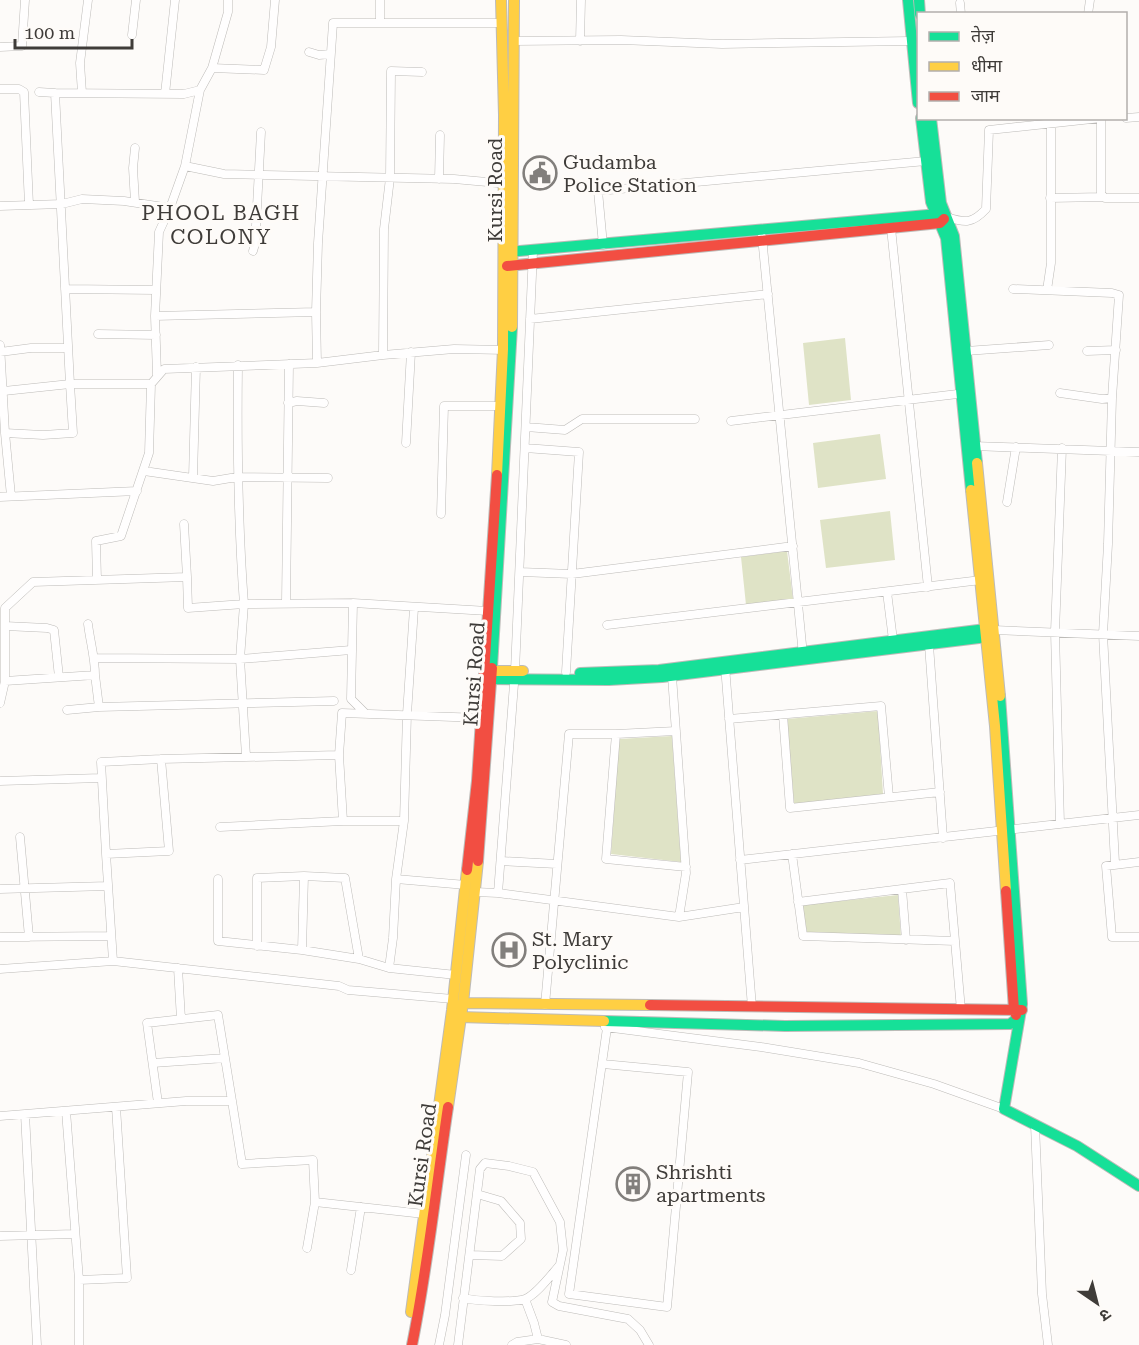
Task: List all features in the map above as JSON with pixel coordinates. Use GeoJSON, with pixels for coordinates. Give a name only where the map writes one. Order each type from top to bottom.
{"type":"FeatureCollection","features":[{"type":"Feature","properties":{"kind":"street"},"geometry":{"type":"LineString","coordinates":[[0,47],[22,46],[25,0]]}},
{"type":"Feature","properties":{"kind":"street"},"geometry":{"type":"LineString","coordinates":[[82,93],[80,63],[87,0]]}},
{"type":"Feature","properties":{"kind":"street"},"geometry":{"type":"LineString","coordinates":[[132,35],[136,0]]}},
{"type":"Feature","properties":{"kind":"street"},"geometry":{"type":"LineString","coordinates":[[165,94],[176,0]]}},
{"type":"Feature","properties":{"kind":"street"},"geometry":{"type":"LineString","coordinates":[[157,375],[155,316],[159,232],[170,208],[184,165],[200,90],[212,68],[228,12],[228,0]]}},
{"type":"Feature","properties":{"kind":"street"},"geometry":{"type":"LineString","coordinates":[[212,68],[264,70],[271,47],[275,0]]}},
{"type":"Feature","properties":{"kind":"street"},"geometry":{"type":"LineString","coordinates":[[380,0],[380,22]]}},
{"type":"Feature","properties":{"kind":"street","name":"Kursi Road"},"geometry":{"type":"LineString","coordinates":[[501,0],[508,184]]}},
{"type":"Feature","properties":{"kind":"street","name":"Kursi Road"},"geometry":{"type":"LineString","coordinates":[[405,1345],[426,1221],[457,1007],[470,888],[488,675],[507,350],[508,184],[514,0]]}},
{"type":"Feature","properties":{"kind":"street"},"geometry":{"type":"LineString","coordinates":[[580,41],[581,0]]}},
{"type":"Feature","properties":{"kind":"street"},"geometry":{"type":"LineString","coordinates":[[908,0],[910,41],[917,95]]}},
{"type":"Feature","properties":{"kind":"street"},"geometry":{"type":"LineString","coordinates":[[960,3],[961,12]]}},
{"type":"Feature","properties":{"kind":"street"},"geometry":{"type":"LineString","coordinates":[[317,363],[318,243],[333,23],[501,23]]}},
{"type":"Feature","properties":{"kind":"street"},"geometry":{"type":"LineString","coordinates":[[514,41],[621,40],[722,44],[910,41]]}},
{"type":"Feature","properties":{"kind":"street"},"geometry":{"type":"LineString","coordinates":[[309,51],[319,55],[330,54]]}},
{"type":"Feature","properties":{"kind":"street"},"geometry":{"type":"LineString","coordinates":[[383,355],[384,229],[390,178],[391,71],[422,72]]}},
{"type":"Feature","properties":{"kind":"street"},"geometry":{"type":"LineString","coordinates":[[0,89],[19,89],[24,92],[29,205]]}},
{"type":"Feature","properties":{"kind":"street"},"geometry":{"type":"LineString","coordinates":[[39,92],[184,94],[200,90]]}},
{"type":"Feature","properties":{"kind":"street"},"geometry":{"type":"LineString","coordinates":[[5,433],[43,435],[73,433],[55,93]]}},
{"type":"Feature","properties":{"kind":"street"},"geometry":{"type":"LineString","coordinates":[[921,120],[931,202],[954,236],[966,351],[966,393]]}},
{"type":"Feature","properties":{"kind":"street"},"geometry":{"type":"LineString","coordinates":[[931,120],[941,218],[946,238],[972,446],[989,632]]}},
{"type":"Feature","properties":{"kind":"street"},"geometry":{"type":"LineString","coordinates":[[508,266],[762,235],[941,218],[963,222],[973,220],[986,209],[989,130],[1078,120]]}},
{"type":"Feature","properties":{"kind":"street"},"geometry":{"type":"LineString","coordinates":[[1101,120],[1101,194],[1103,197]]}},
{"type":"Feature","properties":{"kind":"street"},"geometry":{"type":"LineString","coordinates":[[1047,290],[1051,263],[1051,124]]}},
{"type":"Feature","properties":{"kind":"street"},"geometry":{"type":"LineString","coordinates":[[253,251],[260,175],[261,132]]}},
{"type":"Feature","properties":{"kind":"street"},"geometry":{"type":"LineString","coordinates":[[439,179],[440,135]]}},
{"type":"Feature","properties":{"kind":"street"},"geometry":{"type":"LineString","coordinates":[[135,148],[133,168],[135,202]]}},
{"type":"Feature","properties":{"kind":"street"},"geometry":{"type":"LineString","coordinates":[[603,245],[598,191],[926,161]]}},
{"type":"Feature","properties":{"kind":"street"},"geometry":{"type":"LineString","coordinates":[[184,165],[224,174],[439,179],[508,184]]}},
{"type":"Feature","properties":{"kind":"street"},"geometry":{"type":"LineString","coordinates":[[1050,198],[1139,198]]}},
{"type":"Feature","properties":{"kind":"street"},"geometry":{"type":"LineString","coordinates":[[0,206],[62,204],[82,199],[135,202],[170,208]]}},
{"type":"Feature","properties":{"kind":"street"},"geometry":{"type":"LineString","coordinates":[[508,252],[891,228],[941,218]]}},
{"type":"Feature","properties":{"kind":"street"},"geometry":{"type":"LineString","coordinates":[[891,228],[928,587]]}},
{"type":"Feature","properties":{"kind":"street"},"geometry":{"type":"LineString","coordinates":[[762,235],[803,656]]}},
{"type":"Feature","properties":{"kind":"street"},"geometry":{"type":"LineString","coordinates":[[498,893],[515,675],[533,251]]}},
{"type":"Feature","properties":{"kind":"street"},"geometry":{"type":"LineString","coordinates":[[1013,289],[1112,293],[1119,296],[1112,398],[1103,634],[1115,864]]}},
{"type":"Feature","properties":{"kind":"street"},"geometry":{"type":"LineString","coordinates":[[65,290],[156,290]]}},
{"type":"Feature","properties":{"kind":"street"},"geometry":{"type":"LineString","coordinates":[[530,318],[768,294]]}},
{"type":"Feature","properties":{"kind":"street"},"geometry":{"type":"LineString","coordinates":[[155,316],[316,312]]}},
{"type":"Feature","properties":{"kind":"street"},"geometry":{"type":"LineString","coordinates":[[98,334],[156,336]]}},
{"type":"Feature","properties":{"kind":"street"},"geometry":{"type":"LineString","coordinates":[[0,345],[11,496]]}},
{"type":"Feature","properties":{"kind":"street"},"geometry":{"type":"LineString","coordinates":[[966,351],[1049,345]]}},
{"type":"Feature","properties":{"kind":"street"},"geometry":{"type":"LineString","coordinates":[[0,352],[31,348],[67,348]]}},
{"type":"Feature","properties":{"kind":"street"},"geometry":{"type":"LineString","coordinates":[[97,580],[96,541],[121,536],[149,453],[151,384],[164,369],[317,363],[454,349],[507,350]]}},
{"type":"Feature","properties":{"kind":"street","name":"Kursi Road"},"geometry":{"type":"LineString","coordinates":[[457,1007],[456,975],[470,888],[481,718],[488,675],[488,611],[500,406],[507,350]]}},
{"type":"Feature","properties":{"kind":"street"},"geometry":{"type":"LineString","coordinates":[[1087,351],[1116,350]]}},
{"type":"Feature","properties":{"kind":"street"},"geometry":{"type":"LineString","coordinates":[[406,443],[411,352]]}},
{"type":"Feature","properties":{"kind":"street"},"geometry":{"type":"LineString","coordinates":[[286,603],[289,364]]}},
{"type":"Feature","properties":{"kind":"street"},"geometry":{"type":"LineString","coordinates":[[238,365],[237,477],[244,604],[240,659],[246,756]]}},
{"type":"Feature","properties":{"kind":"street"},"geometry":{"type":"LineString","coordinates":[[193,477],[196,367]]}},
{"type":"Feature","properties":{"kind":"street"},"geometry":{"type":"LineString","coordinates":[[4,391],[70,384],[151,384]]}},
{"type":"Feature","properties":{"kind":"street"},"geometry":{"type":"LineString","coordinates":[[731,422],[966,393]]}},
{"type":"Feature","properties":{"kind":"street"},"geometry":{"type":"LineString","coordinates":[[1060,393],[1112,398]]}},
{"type":"Feature","properties":{"kind":"street"},"geometry":{"type":"LineString","coordinates":[[288,403],[297,401],[324,403]]}},
{"type":"Feature","properties":{"kind":"street"},"geometry":{"type":"LineString","coordinates":[[441,514],[444,406],[500,406]]}},
{"type":"Feature","properties":{"kind":"street"},"geometry":{"type":"LineString","coordinates":[[526,427],[564,430],[582,418],[695,419]]}},
{"type":"Feature","properties":{"kind":"street"},"geometry":{"type":"LineString","coordinates":[[972,446],[1139,452]]}},
{"type":"Feature","properties":{"kind":"street"},"geometry":{"type":"LineString","coordinates":[[972,446],[981,580],[1005,741],[1006,831],[1018,1013],[1015,1048],[1004,1109]]}},
{"type":"Feature","properties":{"kind":"street"},"geometry":{"type":"LineString","coordinates":[[1007,502],[1011,466],[1016,447]]}},
{"type":"Feature","properties":{"kind":"street"},"geometry":{"type":"LineString","coordinates":[[525,448],[579,452],[566,672]]}},
{"type":"Feature","properties":{"kind":"street"},"geometry":{"type":"LineString","coordinates":[[1060,824],[1055,632],[1062,448]]}},
{"type":"Feature","properties":{"kind":"street"},"geometry":{"type":"LineString","coordinates":[[144,471],[213,481],[237,477],[328,478]]}},
{"type":"Feature","properties":{"kind":"street"},"geometry":{"type":"LineString","coordinates":[[0,497],[137,491]]}},
{"type":"Feature","properties":{"kind":"street"},"geometry":{"type":"LineString","coordinates":[[184,524],[188,608],[244,604],[352,603],[488,611]]}},
{"type":"Feature","properties":{"kind":"street"},"geometry":{"type":"LineString","coordinates":[[520,572],[572,574],[792,546]]}},
{"type":"Feature","properties":{"kind":"street"},"geometry":{"type":"LineString","coordinates":[[0,703],[5,681],[5,626],[2,613],[33,582],[187,577]]}},
{"type":"Feature","properties":{"kind":"street"},"geometry":{"type":"LineString","coordinates":[[607,625],[981,580]]}},
{"type":"Feature","properties":{"kind":"street"},"geometry":{"type":"LineString","coordinates":[[887,592],[893,640]]}},
{"type":"Feature","properties":{"kind":"street"},"geometry":{"type":"LineString","coordinates":[[352,603],[351,699],[366,714]]}},
{"type":"Feature","properties":{"kind":"street"},"geometry":{"type":"LineString","coordinates":[[389,968],[396,879],[404,821],[407,714],[414,608]]}},
{"type":"Feature","properties":{"kind":"street"},"geometry":{"type":"LineString","coordinates":[[88,624],[99,707]]}},
{"type":"Feature","properties":{"kind":"street"},"geometry":{"type":"LineString","coordinates":[[5,626],[54,630],[59,677]]}},
{"type":"Feature","properties":{"kind":"street"},"geometry":{"type":"LineString","coordinates":[[488,675],[609,680],[672,676],[725,666],[803,656],[929,645],[989,632]]}},
{"type":"Feature","properties":{"kind":"street"},"geometry":{"type":"LineString","coordinates":[[803,656],[893,640],[989,632],[1139,636]]}},
{"type":"Feature","properties":{"kind":"street"},"geometry":{"type":"LineString","coordinates":[[929,645],[943,838]]}},
{"type":"Feature","properties":{"kind":"street"},"geometry":{"type":"LineString","coordinates":[[94,658],[240,659],[351,650]]}},
{"type":"Feature","properties":{"kind":"street"},"geometry":{"type":"LineString","coordinates":[[515,675],[725,666]]}},
{"type":"Feature","properties":{"kind":"street"},"geometry":{"type":"LineString","coordinates":[[725,666],[752,1007]]}},
{"type":"Feature","properties":{"kind":"street"},"geometry":{"type":"LineString","coordinates":[[5,681],[95,675]]}},
{"type":"Feature","properties":{"kind":"street"},"geometry":{"type":"LineString","coordinates":[[672,676],[686,867],[679,917]]}},
{"type":"Feature","properties":{"kind":"street"},"geometry":{"type":"LineString","coordinates":[[67,710],[243,702],[334,701]]}},
{"type":"Feature","properties":{"kind":"street"},"geometry":{"type":"LineString","coordinates":[[729,719],[881,706],[889,797]]}},
{"type":"Feature","properties":{"kind":"street"},"geometry":{"type":"LineString","coordinates":[[343,821],[339,755],[342,713],[481,718]]}},
{"type":"Feature","properties":{"kind":"street"},"geometry":{"type":"LineString","coordinates":[[783,714],[790,808],[940,792]]}},
{"type":"Feature","properties":{"kind":"street"},"geometry":{"type":"LineString","coordinates":[[545,1005],[569,734],[676,731]]}},
{"type":"Feature","properties":{"kind":"street"},"geometry":{"type":"LineString","coordinates":[[616,734],[606,859],[686,867]]}},
{"type":"Feature","properties":{"kind":"street"},"geometry":{"type":"LineString","coordinates":[[113,960],[101,762],[339,755]]}},
{"type":"Feature","properties":{"kind":"street"},"geometry":{"type":"LineString","coordinates":[[106,854],[169,851],[161,759]]}},
{"type":"Feature","properties":{"kind":"street"},"geometry":{"type":"LineString","coordinates":[[0,781],[101,778]]}},
{"type":"Feature","properties":{"kind":"street"},"geometry":{"type":"LineString","coordinates":[[740,860],[1139,815]]}},
{"type":"Feature","properties":{"kind":"street"},"geometry":{"type":"LineString","coordinates":[[220,826],[404,821]]}},
{"type":"Feature","properties":{"kind":"street"},"geometry":{"type":"LineString","coordinates":[[20,837],[29,937]]}},
{"type":"Feature","properties":{"kind":"street"},"geometry":{"type":"LineString","coordinates":[[792,854],[803,936],[955,941]]}},
{"type":"Feature","properties":{"kind":"street"},"geometry":{"type":"LineString","coordinates":[[501,861],[557,864]]}},
{"type":"Feature","properties":{"kind":"street"},"geometry":{"type":"LineString","coordinates":[[1139,862],[1106,866],[1112,937],[1139,937]]}},
{"type":"Feature","properties":{"kind":"street"},"geometry":{"type":"LineString","coordinates":[[256,946],[257,878],[303,876],[345,879],[359,959]]}},
{"type":"Feature","properties":{"kind":"street"},"geometry":{"type":"LineString","coordinates":[[302,950],[303,876]]}},
{"type":"Feature","properties":{"kind":"street"},"geometry":{"type":"LineString","coordinates":[[219,879],[218,941],[302,950],[359,959],[389,968],[456,975]]}},
{"type":"Feature","properties":{"kind":"street"},"geometry":{"type":"LineString","coordinates":[[396,879],[679,917],[744,907]]}},
{"type":"Feature","properties":{"kind":"street"},"geometry":{"type":"LineString","coordinates":[[798,902],[951,883],[961,1010]]}},
{"type":"Feature","properties":{"kind":"street"},"geometry":{"type":"LineString","coordinates":[[0,889],[108,886]]}},
{"type":"Feature","properties":{"kind":"street"},"geometry":{"type":"LineString","coordinates":[[902,889],[906,940]]}},
{"type":"Feature","properties":{"kind":"street"},"geometry":{"type":"LineString","coordinates":[[0,938],[111,936]]}},
{"type":"Feature","properties":{"kind":"street"},"geometry":{"type":"LineString","coordinates":[[0,969],[113,960],[339,986],[348,990],[457,1007],[588,1020],[786,1026],[1010,1024],[1018,1013]]}},
{"type":"Feature","properties":{"kind":"street"},"geometry":{"type":"LineString","coordinates":[[178,968],[181,1019]]}},
{"type":"Feature","properties":{"kind":"street"},"geometry":{"type":"LineString","coordinates":[[457,1007],[545,1005],[752,1007],[1018,1013]]}},
{"type":"Feature","properties":{"kind":"street"},"geometry":{"type":"LineString","coordinates":[[158,1103],[147,1023],[218,1015],[242,1164],[313,1160],[315,1202],[308,1248]]}},
{"type":"Feature","properties":{"kind":"street"},"geometry":{"type":"LineString","coordinates":[[588,1020],[607,1028],[761,1047],[859,1063],[934,1084],[1004,1109],[1077,1146],[1139,1186]]}},
{"type":"Feature","properties":{"kind":"street"},"geometry":{"type":"LineString","coordinates":[[603,1064],[688,1072],[667,1307],[569,1294],[607,1028]]}},
{"type":"Feature","properties":{"kind":"street"},"geometry":{"type":"LineString","coordinates":[[153,1063],[225,1058]]}},
{"type":"Feature","properties":{"kind":"street"},"geometry":{"type":"LineString","coordinates":[[0,1116],[186,1101],[231,1101]]}},
{"type":"Feature","properties":{"kind":"street"},"geometry":{"type":"LineString","coordinates":[[79,1280],[127,1278],[116,1107]]}},
{"type":"Feature","properties":{"kind":"street"},"geometry":{"type":"LineString","coordinates":[[66,1111],[79,1280],[79,1345]]}},
{"type":"Feature","properties":{"kind":"street"},"geometry":{"type":"LineString","coordinates":[[25,1114],[37,1345]]}},
{"type":"Feature","properties":{"kind":"street"},"geometry":{"type":"LineString","coordinates":[[1035,1125],[1042,1294],[1048,1345]]}},
{"type":"Feature","properties":{"kind":"street"},"geometry":{"type":"LineString","coordinates":[[439,1345],[466,1155]]}},
{"type":"Feature","properties":{"kind":"street"},"geometry":{"type":"LineString","coordinates":[[458,1345],[480,1169],[485,1163],[533,1172],[547,1194],[560,1222],[563,1250],[552,1302],[554,1305],[628,1319],[640,1330],[649,1345]]}},
{"type":"Feature","properties":{"kind":"street"},"geometry":{"type":"LineString","coordinates":[[470,1255],[502,1256],[520,1239],[520,1223],[501,1201],[477,1194]]}},
{"type":"Feature","properties":{"kind":"street"},"geometry":{"type":"LineString","coordinates":[[315,1202],[361,1207],[426,1221]]}},
{"type":"Feature","properties":{"kind":"street"},"geometry":{"type":"LineString","coordinates":[[351,1270],[361,1207]]}},
{"type":"Feature","properties":{"kind":"street","name":"Kursi Road"},"geometry":{"type":"LineString","coordinates":[[412,1345],[424,1280],[426,1221]]}},
{"type":"Feature","properties":{"kind":"street"},"geometry":{"type":"LineString","coordinates":[[456,1231],[473,1232]]}},
{"type":"Feature","properties":{"kind":"street"},"geometry":{"type":"LineString","coordinates":[[0,1236],[75,1234]]}},
{"type":"Feature","properties":{"kind":"street"},"geometry":{"type":"LineString","coordinates":[[463,1298],[478,1301],[525,1299],[561,1264]]}},
{"type":"Feature","properties":{"kind":"street"},"geometry":{"type":"LineString","coordinates":[[525,1299],[538,1339]]}},
{"type":"Feature","properties":{"kind":"street"},"geometry":{"type":"LineString","coordinates":[[512,1345],[517,1341],[538,1339],[566,1345]]}},
{"type":"Feature","properties":{"kind":"green space"},"geometry":{"type":"Polygon","coordinates":[[[845,338],[851,400],[809,405],[803,343],[845,338]]]}},
{"type":"Feature","properties":{"kind":"green space"},"geometry":{"type":"Polygon","coordinates":[[[880,434],[886,479],[818,488],[813,443],[880,434]]]}},
{"type":"Feature","properties":{"kind":"green space"},"geometry":{"type":"Polygon","coordinates":[[[890,511],[895,560],[826,568],[820,520],[890,511]]]}},
{"type":"Feature","properties":{"kind":"green space"},"geometry":{"type":"Polygon","coordinates":[[[787,551],[793,599],[746,605],[741,557],[787,551]]]}},
{"type":"Feature","properties":{"kind":"green space"},"geometry":{"type":"Polygon","coordinates":[[[878,711],[883,794],[794,804],[787,719],[878,711]]]}},
{"type":"Feature","properties":{"kind":"green space"},"geometry":{"type":"Polygon","coordinates":[[[672,736],[681,862],[611,854],[619,739],[672,736]]]}},
{"type":"Feature","properties":{"kind":"green space"},"geometry":{"type":"Polygon","coordinates":[[[898,895],[901,937],[807,933],[802,905],[898,895]]]}},
{"type":"Feature","properties":{"kind":"traffic: fast"},"geometry":{"type":"LineString","coordinates":[[908,0],[917,93]]}},
{"type":"Feature","properties":{"kind":"traffic: fast"},"geometry":{"type":"LineString","coordinates":[[919,0],[920,12]]}},
{"type":"Feature","properties":{"kind":"traffic: fast"},"geometry":{"type":"LineString","coordinates":[[921,120],[931,202],[946,238],[971,490]]}},
{"type":"Feature","properties":{"kind":"traffic: fast"},"geometry":{"type":"LineString","coordinates":[[931,120],[941,203],[954,236],[977,463]]}},
{"type":"Feature","properties":{"kind":"traffic: fast"},"geometry":{"type":"LineString","coordinates":[[507,252],[939,214]]}},
{"type":"Feature","properties":{"kind":"traffic: fast"},"geometry":{"type":"LineString","coordinates":[[492,668],[512,327]]}},
{"type":"Feature","properties":{"kind":"traffic: fast"},"geometry":{"type":"LineString","coordinates":[[580,673],[659,670],[991,630]]}},
{"type":"Feature","properties":{"kind":"traffic: fast"},"geometry":{"type":"LineString","coordinates":[[487,679],[609,680],[662,677],[987,637],[992,633]]}},
{"type":"Feature","properties":{"kind":"traffic: fast"},"geometry":{"type":"LineString","coordinates":[[1000,696],[1022,1004],[1004,1109],[1077,1146],[1139,1186]]}},
{"type":"Feature","properties":{"kind":"traffic: fast"},"geometry":{"type":"LineString","coordinates":[[604,1021],[785,1026],[1010,1024],[1018,1018]]}},
{"type":"Feature","properties":{"kind":"traffic: slow"},"geometry":{"type":"LineString","coordinates":[[497,475],[503,349],[504,115],[501,0]]}},
{"type":"Feature","properties":{"kind":"traffic: slow"},"geometry":{"type":"LineString","coordinates":[[512,327],[514,0]]}},
{"type":"Feature","properties":{"kind":"traffic: slow"},"geometry":{"type":"LineString","coordinates":[[977,463],[1000,696]]}},
{"type":"Feature","properties":{"kind":"traffic: slow"},"geometry":{"type":"LineString","coordinates":[[971,490],[995,726],[1006,891]]}},
{"type":"Feature","properties":{"kind":"traffic: slow"},"geometry":{"type":"LineString","coordinates":[[487,671],[523,671]]}},
{"type":"Feature","properties":{"kind":"traffic: slow"},"geometry":{"type":"LineString","coordinates":[[448,1107],[463,1003],[478,861]]}},
{"type":"Feature","properties":{"kind":"traffic: slow"},"geometry":{"type":"LineString","coordinates":[[411,1312],[452,1010],[467,870]]}},
{"type":"Feature","properties":{"kind":"traffic: slow"},"geometry":{"type":"LineString","coordinates":[[604,1021],[460,1017],[452,1010],[463,1003],[650,1005]]}},
{"type":"Feature","properties":{"kind":"traffic: jam"},"geometry":{"type":"LineString","coordinates":[[507,266],[940,223],[944,219]]}},
{"type":"Feature","properties":{"kind":"traffic: jam"},"geometry":{"type":"LineString","coordinates":[[467,870],[477,781],[497,475]]}},
{"type":"Feature","properties":{"kind":"traffic: jam"},"geometry":{"type":"LineString","coordinates":[[478,861],[492,668]]}},
{"type":"Feature","properties":{"kind":"traffic: jam"},"geometry":{"type":"LineString","coordinates":[[1006,891],[1016,1015]]}},
{"type":"Feature","properties":{"kind":"traffic: jam"},"geometry":{"type":"LineString","coordinates":[[650,1005],[1022,1010]]}},
{"type":"Feature","properties":{"kind":"traffic: jam"},"geometry":{"type":"LineString","coordinates":[[412,1345],[448,1107]]}},
{"type":"Feature","properties":{"kind":"place","name":"Gudamba Police Station"},"geometry":{"type":"Point","coordinates":[540,173]}},
{"type":"Feature","properties":{"kind":"place","name":"St. Mary Polyclinic"},"geometry":{"type":"Point","coordinates":[509,950]}},
{"type":"Feature","properties":{"kind":"place","name":"Shrishti apartments"},"geometry":{"type":"Point","coordinates":[633,1184]}},
{"type":"Feature","properties":{"kind":"district","name":"PHOOL BAGH COLONY"},"geometry":{"type":"Point","coordinates":[221,225]}}]}
